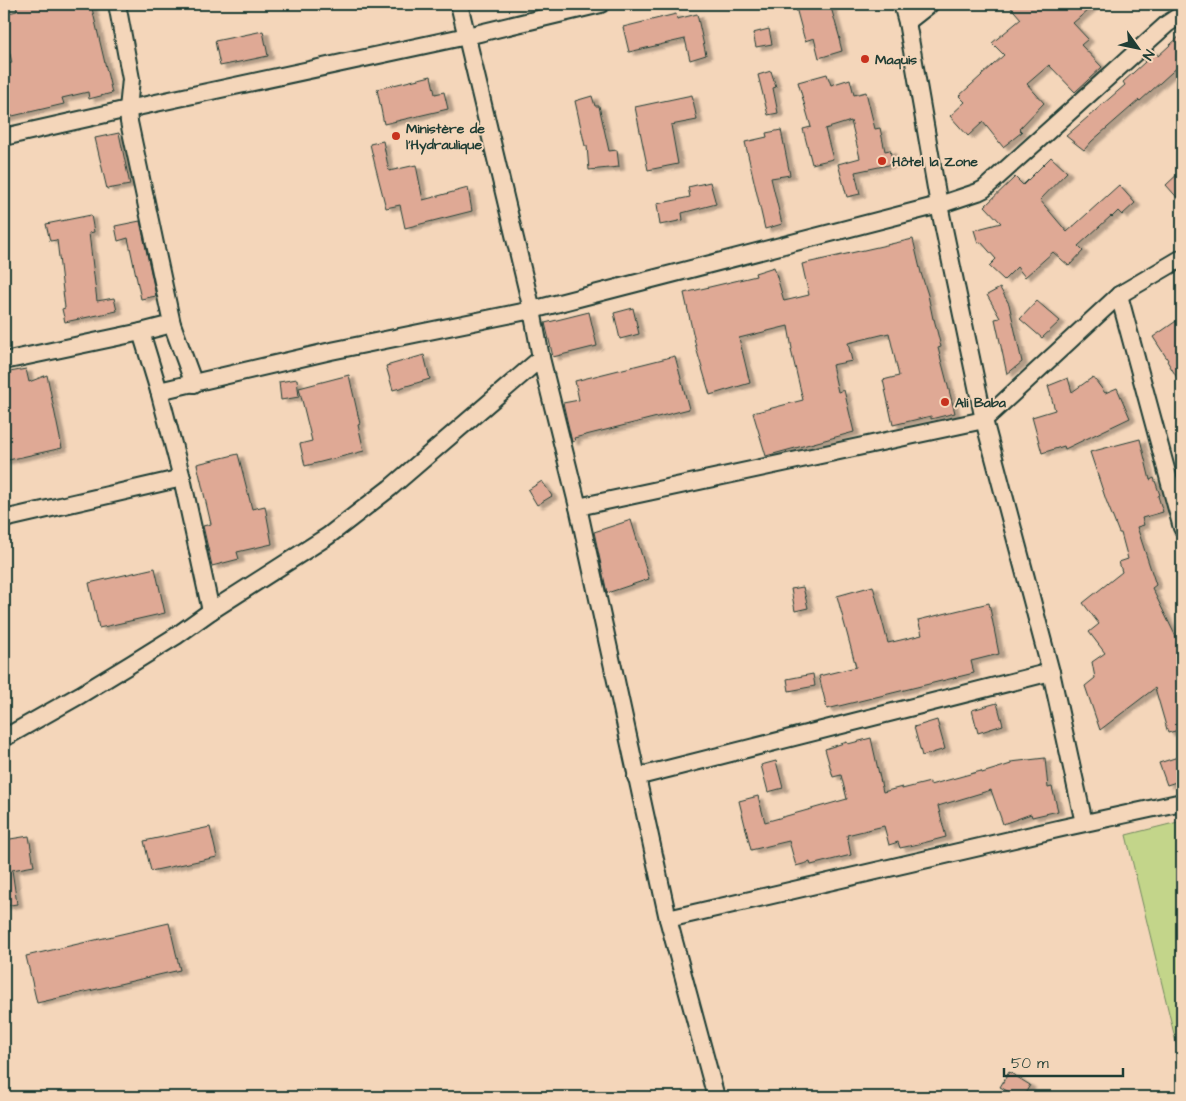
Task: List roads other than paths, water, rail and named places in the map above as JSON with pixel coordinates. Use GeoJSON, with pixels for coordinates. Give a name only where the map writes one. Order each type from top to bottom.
{"type":"FeatureCollection","features":[{"type":"Feature","properties":{"kind":"street"},"geometry":{"type":"LineString","coordinates":[[117,4],[131,79],[128,109],[129,122],[172,324],[194,384]]}},
{"type":"Feature","properties":{"kind":"street"},"geometry":{"type":"LineString","coordinates":[[459,4],[532,310],[541,358],[578,507],[668,920],[716,1097]]}},
{"type":"Feature","properties":{"kind":"street"},"geometry":{"type":"LineString","coordinates":[[4,137],[467,36],[600,4]]}},
{"type":"Feature","properties":{"kind":"street"},"geometry":{"type":"LineString","coordinates":[[902,4],[907,22],[939,205],[984,420],[1051,672],[1084,823]]}},
{"type":"Feature","properties":{"kind":"street"},"geometry":{"type":"LineString","coordinates":[[907,22],[930,4]]}},
{"type":"Feature","properties":{"kind":"street"},"geometry":{"type":"LineString","coordinates":[[159,391],[331,352],[532,310],[939,205],[978,192],[984,189],[1160,30],[1178,10]]}},
{"type":"Feature","properties":{"kind":"street"},"geometry":{"type":"LineString","coordinates":[[578,507],[984,420],[1119,295],[1182,258]]}},
{"type":"Feature","properties":{"kind":"street"},"geometry":{"type":"LineString","coordinates":[[1119,295],[1182,528]]}},
{"type":"Feature","properties":{"kind":"street"},"geometry":{"type":"LineString","coordinates":[[4,361],[172,324]]}},
{"type":"Feature","properties":{"kind":"street"},"geometry":{"type":"LineString","coordinates":[[141,332],[182,478],[211,611]]}},
{"type":"Feature","properties":{"kind":"street"},"geometry":{"type":"LineString","coordinates":[[4,738],[80,695],[176,636],[211,611],[328,536],[390,488],[541,358]]}},
{"type":"Feature","properties":{"kind":"street"},"geometry":{"type":"LineString","coordinates":[[4,519],[182,478]]}},
{"type":"Feature","properties":{"kind":"street"},"geometry":{"type":"LineString","coordinates":[[636,777],[1051,672]]}},
{"type":"Feature","properties":{"kind":"street"},"geometry":{"type":"LineString","coordinates":[[668,920],[1182,802]]}},
{"type":"Feature","properties":{"kind":"place","name":"Maquis"},"geometry":{"type":"Point","coordinates":[865,59]}},
{"type":"Feature","properties":{"kind":"place","name":"Ministère de l'Hydraulique"},"geometry":{"type":"Point","coordinates":[396,136]}},
{"type":"Feature","properties":{"kind":"place","name":"Hôtel la Zone"},"geometry":{"type":"Point","coordinates":[882,161]}},
{"type":"Feature","properties":{"kind":"place","name":"Ali Baba"},"geometry":{"type":"Point","coordinates":[945,402]}}]}
